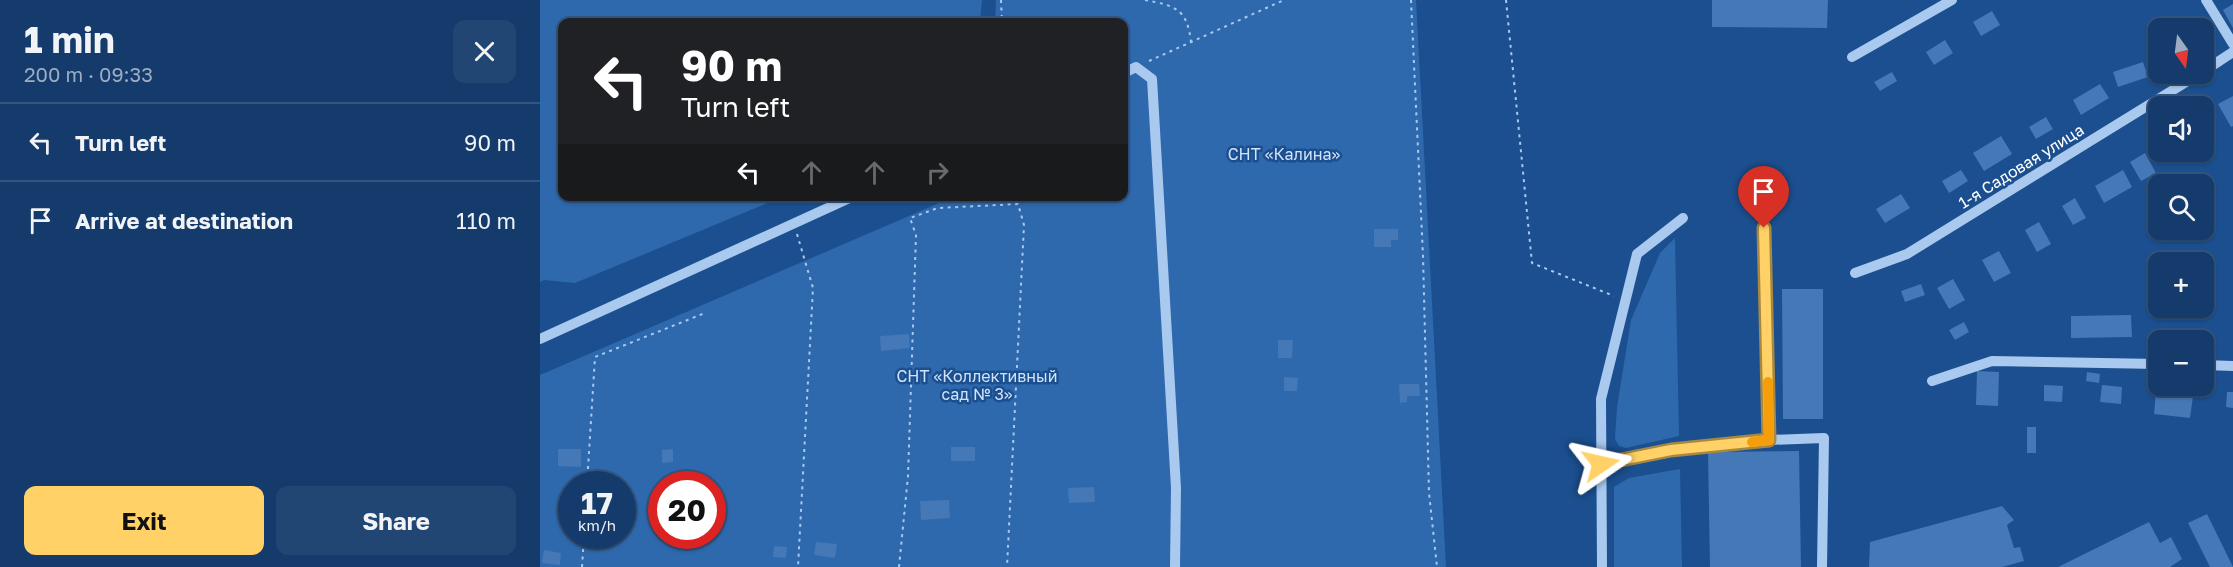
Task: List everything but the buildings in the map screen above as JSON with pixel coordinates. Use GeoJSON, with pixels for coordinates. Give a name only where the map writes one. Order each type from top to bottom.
{"type":"FeatureCollection","features":[{"type":"Feature","properties":{"kind":"street"},"geometry":{"type":"LineString","coordinates":[[1852,57],[1952,0]]}},
{"type":"Feature","properties":{"kind":"street"},"geometry":{"type":"LineString","coordinates":[[2206,0],[2233,44]]}},
{"type":"Feature","properties":{"kind":"street"},"geometry":{"type":"LineString","coordinates":[[2214,64],[2233,52]]}},
{"type":"Feature","properties":{"kind":"street"},"geometry":{"type":"LineString","coordinates":[[1128,71],[1136,67],[1152,79],[1176,488],[1175,567]]}},
{"type":"Feature","properties":{"kind":"street","name":"1-я Садовая улица"},"geometry":{"type":"LineString","coordinates":[[1855,273],[1907,254],[2183,84]]}},
{"type":"Feature","properties":{"kind":"street"},"geometry":{"type":"LineString","coordinates":[[540,339],[843,201]]}},
{"type":"Feature","properties":{"kind":"street"},"geometry":{"type":"LineString","coordinates":[[1602,567],[1601,399],[1637,254],[1683,218]]}},
{"type":"Feature","properties":{"kind":"street"},"geometry":{"type":"LineString","coordinates":[[1764,228],[1769,440]]}},
{"type":"Feature","properties":{"kind":"street"},"geometry":{"type":"LineString","coordinates":[[1932,381],[1992,361],[2148,364]]}},
{"type":"Feature","properties":{"kind":"street"},"geometry":{"type":"LineString","coordinates":[[2214,365],[2233,366]]}},
{"type":"Feature","properties":{"kind":"street"},"geometry":{"type":"LineString","coordinates":[[1601,464],[1671,450],[1769,440],[1824,438],[1822,567]]}},
{"type":"Feature","properties":{"kind":"path"},"geometry":{"type":"LineString","coordinates":[[1001,0],[1002,18]]}},
{"type":"Feature","properties":{"kind":"path"},"geometry":{"type":"LineString","coordinates":[[1145,0],[1173,5],[1189,22],[1191,42]]}},
{"type":"Feature","properties":{"kind":"path"},"geometry":{"type":"LineString","coordinates":[[1136,67],[1284,0]]}},
{"type":"Feature","properties":{"kind":"path"},"geometry":{"type":"LineString","coordinates":[[1411,0],[1423,256],[1429,493],[1437,567]]}},
{"type":"Feature","properties":{"kind":"path"},"geometry":{"type":"LineString","coordinates":[[1506,0],[1532,263],[1625,301]]}},
{"type":"Feature","properties":{"kind":"path"},"geometry":{"type":"LineString","coordinates":[[899,567],[908,476],[916,235],[910,218],[938,208],[1018,204],[1024,225],[1007,567]]}},
{"type":"Feature","properties":{"kind":"path"},"geometry":{"type":"LineString","coordinates":[[792,225],[802,243],[813,288],[798,567]]}},
{"type":"Feature","properties":{"kind":"path"},"geometry":{"type":"LineString","coordinates":[[588,471],[595,357],[705,313]]}},
{"type":"Feature","properties":{"kind":"path"},"geometry":{"type":"LineString","coordinates":[[582,567],[583,549]]}},
{"type":"Feature","properties":{"kind":"green space"},"geometry":{"type":"Polygon","coordinates":[[[540,0],[982,0],[980,18],[558,18],[558,201],[772,201],[575,283],[544,280],[540,282],[540,0]]]}},
{"type":"Feature","properties":{"kind":"green space"},"geometry":{"type":"Polygon","coordinates":[[[996,0],[1416,0],[1446,567],[540,567],[540,375],[944,201],[1128,201],[1128,18],[995,18],[996,0]]]}},
{"type":"Feature","properties":{"kind":"green space"},"geometry":{"type":"Polygon","coordinates":[[[1675,238],[1679,436],[1626,448],[1619,446],[1615,439],[1617,407],[1631,320],[1660,253],[1675,238]]]}},
{"type":"Feature","properties":{"kind":"green space"},"geometry":{"type":"Polygon","coordinates":[[[1680,469],[1682,567],[1614,567],[1614,487],[1629,478],[1680,469]]]}},
{"type":"Feature","properties":{"kind":"slow traffic"},"geometry":{"type":"LineString","coordinates":[[1752,442],[1769,440],[1768,382]]}},
{"type":"Feature","properties":{"kind":"route"},"geometry":{"type":"LineString","coordinates":[[1601,464],[1671,450],[1769,440],[1764,228]]}},
{"type":"Feature","properties":{"kind":"park label","name":"СНТ «Калина»"},"geometry":{"type":"Point","coordinates":[1284,154]}},
{"type":"Feature","properties":{"kind":"park label","name":"СНТ «Коллективный сад № 3»"},"geometry":{"type":"Point","coordinates":[977,385]}}]}
